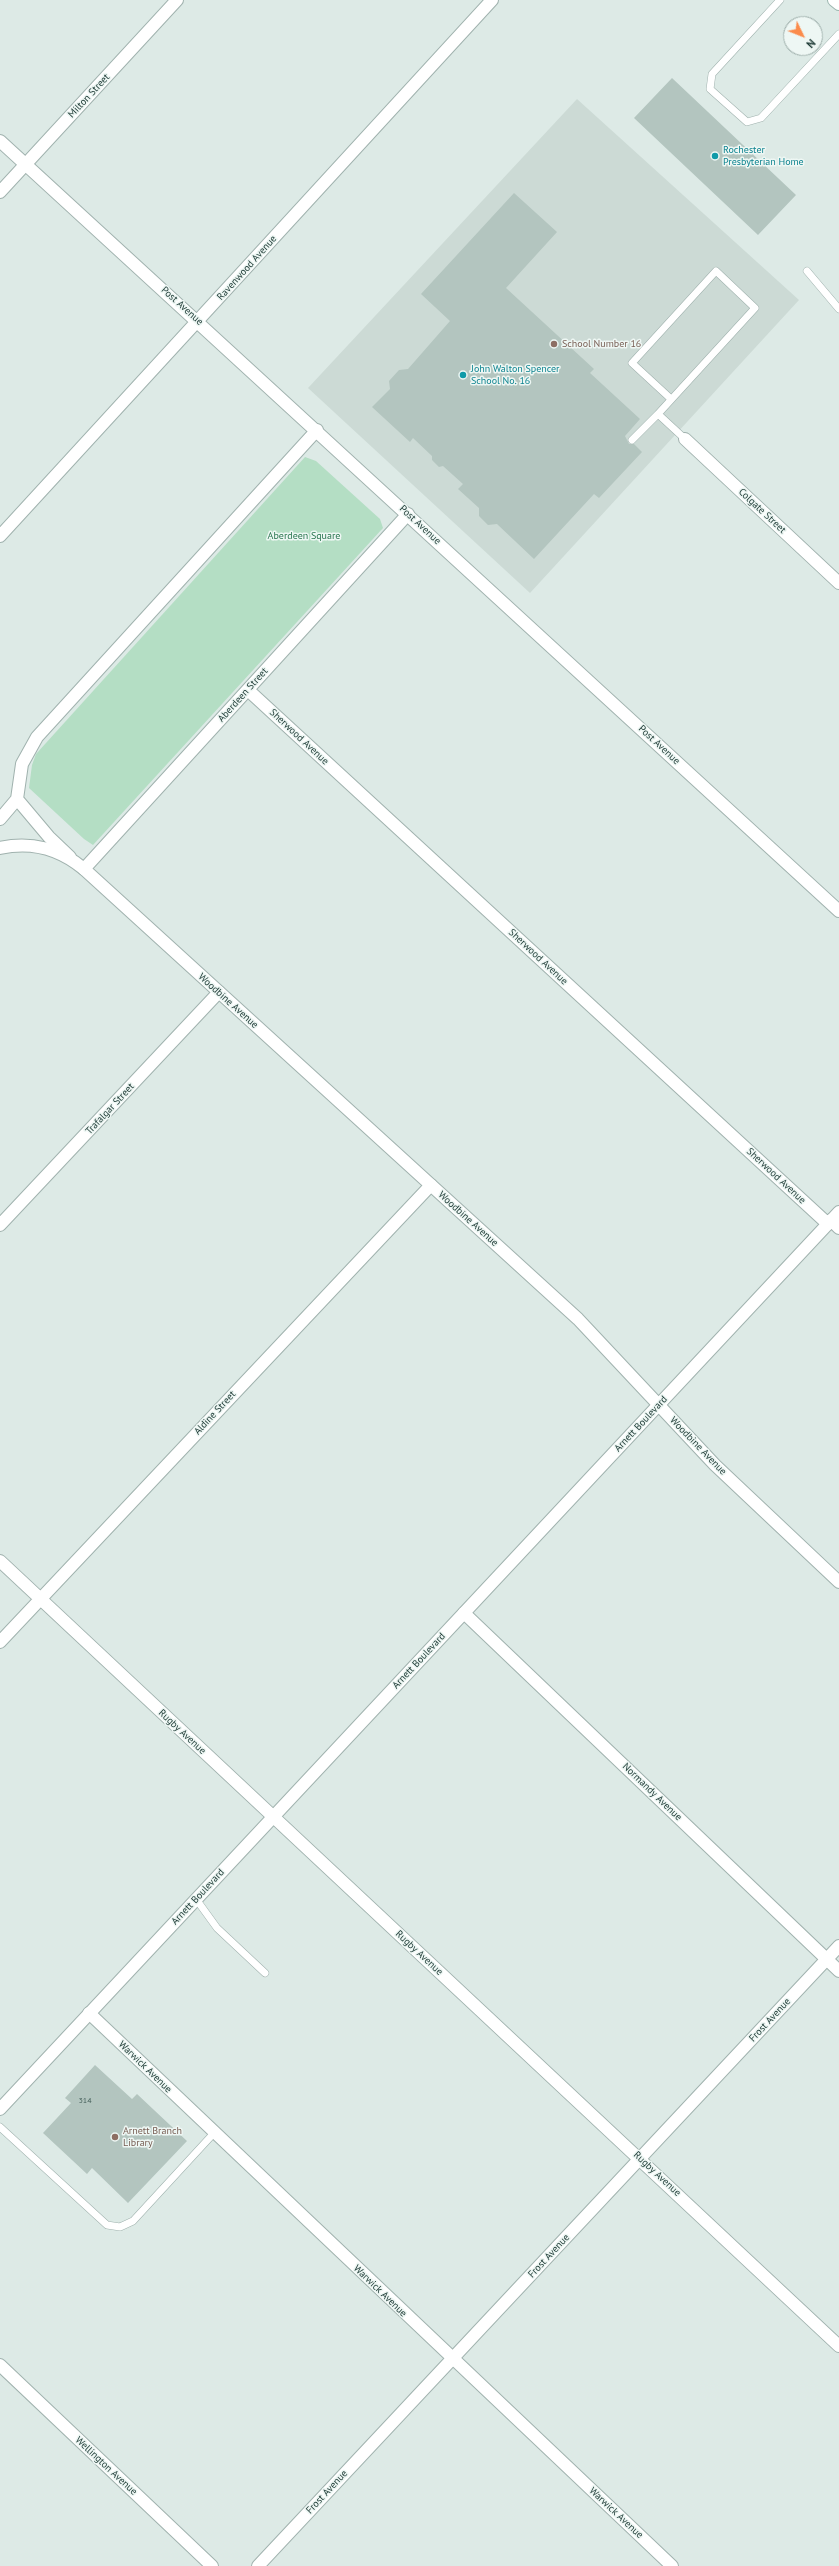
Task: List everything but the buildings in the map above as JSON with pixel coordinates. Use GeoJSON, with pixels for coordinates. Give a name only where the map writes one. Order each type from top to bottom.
{"type":"FeatureCollection","features":[{"type":"Feature","properties":{"kind":"street","name":"Milton Street"},"geometry":{"type":"LineString","coordinates":[[0,192],[177,0]]}},
{"type":"Feature","properties":{"kind":"street","name":"Ravenwood Avenue"},"geometry":{"type":"LineString","coordinates":[[0,536],[492,0]]}},
{"type":"Feature","properties":{"kind":"street","name":"Post Avenue"},"geometry":{"type":"LineString","coordinates":[[0,142],[317,430],[839,911]]}},
{"type":"Feature","properties":{"kind":"street"},"geometry":{"type":"LineString","coordinates":[[0,818],[17,799],[22,764],[37,737],[317,430]]}},
{"type":"Feature","properties":{"kind":"street","name":"Colgate Street"},"geometry":{"type":"LineString","coordinates":[[685,439],[839,583]]}},
{"type":"Feature","properties":{"kind":"street","name":"Aberdeen Street"},"geometry":{"type":"LineString","coordinates":[[80,865],[248,690],[408,514]]}},
{"type":"Feature","properties":{"kind":"street","name":"Sherwood Avenue"},"geometry":{"type":"LineString","coordinates":[[248,690],[834,1221]]}},
{"type":"Feature","properties":{"kind":"street"},"geometry":{"type":"LineString","coordinates":[[17,799],[48,837],[80,865]]}},
{"type":"Feature","properties":{"kind":"street"},"geometry":{"type":"LineString","coordinates":[[0,848],[25,846],[48,849],[80,865]]}},
{"type":"Feature","properties":{"kind":"street","name":"Woodbine Avenue"},"geometry":{"type":"LineString","coordinates":[[80,865],[578,1319],[715,1465],[839,1582]]}},
{"type":"Feature","properties":{"kind":"street","name":"Trafalgar Street"},"geometry":{"type":"LineString","coordinates":[[0,1225],[219,992]]}},
{"type":"Feature","properties":{"kind":"street","name":"Aldine Street"},"geometry":{"type":"LineString","coordinates":[[0,1642],[431,1185]]}},
{"type":"Feature","properties":{"kind":"street","name":"Arnett Boulevard"},"geometry":{"type":"LineString","coordinates":[[0,2109],[659,1404],[834,1221]]}},
{"type":"Feature","properties":{"kind":"street","name":"Rugby Avenue"},"geometry":{"type":"LineString","coordinates":[[0,1561],[641,2159],[839,2346]]}},
{"type":"Feature","properties":{"kind":"street","name":"Normandy Avenue"},"geometry":{"type":"LineString","coordinates":[[464,1613],[839,1971]]}},
{"type":"Feature","properties":{"kind":"street","name":"Frost Avenue"},"geometry":{"type":"LineString","coordinates":[[258,2566],[839,1946]]}},
{"type":"Feature","properties":{"kind":"street","name":"Warwick Avenue"},"geometry":{"type":"LineString","coordinates":[[89,2013],[452,2359],[672,2566]]}},
{"type":"Feature","properties":{"kind":"street","name":"Wellington Avenue"},"geometry":{"type":"LineString","coordinates":[[0,2365],[212,2566]]}},
{"type":"Feature","properties":{"kind":"lane"},"geometry":{"type":"LineString","coordinates":[[780,0],[712,74],[710,89],[747,122],[761,118],[839,34]]}},
{"type":"Feature","properties":{"kind":"lane"},"geometry":{"type":"LineString","coordinates":[[807,271],[839,309]]}},
{"type":"Feature","properties":{"kind":"lane"},"geometry":{"type":"LineString","coordinates":[[632,440],[658,414],[756,308],[716,272],[632,363],[671,399]]}},
{"type":"Feature","properties":{"kind":"lane"},"geometry":{"type":"LineString","coordinates":[[658,414],[685,439]]}},
{"type":"Feature","properties":{"kind":"lane"},"geometry":{"type":"LineString","coordinates":[[196,1899],[217,1928],[265,1973]]}},
{"type":"Feature","properties":{"kind":"lane"},"geometry":{"type":"LineString","coordinates":[[0,2127],[107,2225],[120,2227],[133,2220],[214,2133]]}},
{"type":"Feature","properties":{"kind":"shaded area","name":"School Number 16"},"geometry":{"type":"Polygon","coordinates":[[[577,99],[799,300],[530,593],[308,388],[577,99]]]}},
{"type":"Feature","properties":{"kind":"green space","name":"Aberdeen Square"},"geometry":{"type":"Polygon","coordinates":[[[305,457],[316,461],[380,519],[383,528],[93,845],[84,839],[29,788],[32,765],[36,754],[305,457]]]}},
{"type":"Feature","properties":{"kind":"place","name":"Rochester Presbyterian Home"},"geometry":{"type":"Point","coordinates":[715,156]}},
{"type":"Feature","properties":{"kind":"place","name":"School Number 16"},"geometry":{"type":"Point","coordinates":[554,344]}},
{"type":"Feature","properties":{"kind":"place","name":"John Walton Spencer School No. 16"},"geometry":{"type":"Point","coordinates":[463,375]}},
{"type":"Feature","properties":{"kind":"place","name":"Arnett Branch Library"},"geometry":{"type":"Point","coordinates":[115,2137]}}]}
